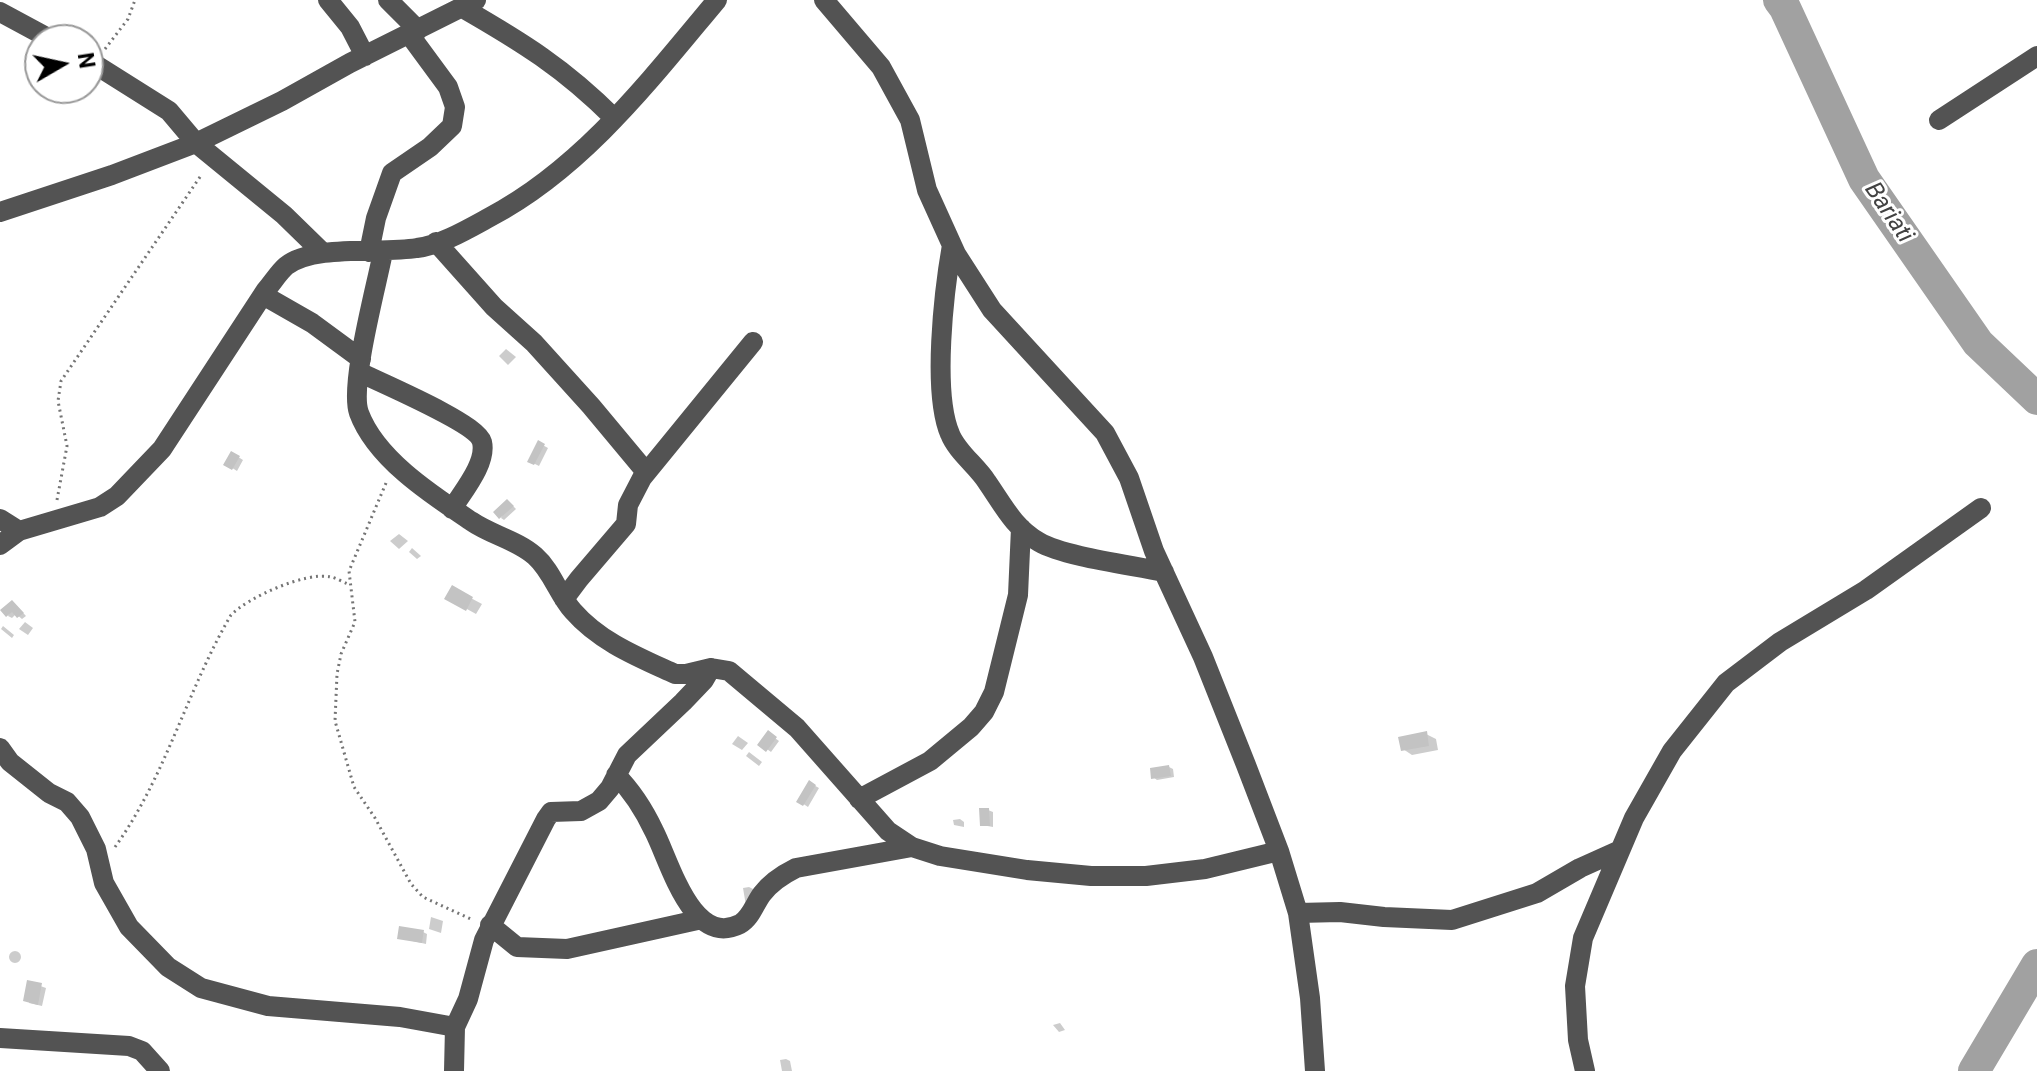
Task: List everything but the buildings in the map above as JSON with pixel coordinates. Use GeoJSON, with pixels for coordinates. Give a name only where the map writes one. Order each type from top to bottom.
{"type":"FeatureCollection","features":[{"type":"Feature","properties":{"kind":"street"},"geometry":{"type":"LineString","coordinates":[[328,0],[350,27],[365,56]]}},
{"type":"Feature","properties":{"kind":"street"},"geometry":{"type":"LineString","coordinates":[[388,0],[414,32],[448,87],[455,107],[452,126],[430,147],[392,173],[376,218],[376,252],[360,366],[359,412],[376,440],[414,482],[480,528],[535,556],[587,626],[615,646],[675,674],[711,668],[729,671],[786,718],[888,831],[912,847],[940,856],[1027,870],[1091,876],[1146,876],[1205,869],[1279,851]]}},
{"type":"Feature","properties":{"kind":"street"},"geometry":{"type":"LineString","coordinates":[[0,545],[19,531],[100,507],[117,496],[162,449],[263,295],[286,266],[323,253],[421,248],[491,217],[542,185],[614,118],[717,0]]}},
{"type":"Feature","properties":{"kind":"street"},"geometry":{"type":"LineString","coordinates":[[824,0],[881,67],[910,120],[927,190],[952,245],[992,310],[1038,364],[1105,433],[1129,478],[1164,572],[1203,657],[1279,851],[1298,913],[1310,998],[1315,1071]]}},
{"type":"Feature","properties":{"kind":"street"},"geometry":{"type":"LineString","coordinates":[[0,212],[196,143],[468,4],[580,84],[614,118]]}},
{"type":"Feature","properties":{"kind":"street"},"geometry":{"type":"LineString","coordinates":[[0,12],[24,25]]}},
{"type":"Feature","properties":{"kind":"street"},"geometry":{"type":"LineString","coordinates":[[1939,120],[2037,56]]}},
{"type":"Feature","properties":{"kind":"street"},"geometry":{"type":"LineString","coordinates":[[104,70],[169,111],[196,143],[284,215],[323,253]]}},
{"type":"Feature","properties":{"kind":"street"},"geometry":{"type":"LineString","coordinates":[[436,242],[494,307],[544,353],[646,472]]}},
{"type":"Feature","properties":{"kind":"street"},"geometry":{"type":"LineString","coordinates":[[952,245],[943,316],[942,384],[945,417],[951,437],[985,479],[1014,523],[1040,543],[1164,572]]}},
{"type":"Feature","properties":{"kind":"street"},"geometry":{"type":"LineString","coordinates":[[263,295],[312,323],[360,366],[477,432],[482,443],[481,458],[452,509]]}},
{"type":"Feature","properties":{"kind":"street"},"geometry":{"type":"LineString","coordinates":[[564,599],[626,524],[633,491],[646,472],[753,342]]}},
{"type":"Feature","properties":{"kind":"street"},"geometry":{"type":"LineString","coordinates":[[1585,1071],[1578,1040],[1575,986],[1583,938],[1634,818],[1672,751],[1726,683],[1780,642],[1866,590],[1981,508]]}},
{"type":"Feature","properties":{"kind":"street"},"geometry":{"type":"LineString","coordinates":[[0,519],[19,531]]}},
{"type":"Feature","properties":{"kind":"street"},"geometry":{"type":"LineString","coordinates":[[859,799],[930,761],[984,712],[994,692],[1018,595],[1021,528]]}},
{"type":"Feature","properties":{"kind":"street"},"geometry":{"type":"LineString","coordinates":[[454,1071],[455,1027],[468,999],[490,927],[546,819],[551,812],[591,808],[610,788],[627,755],[683,702],[711,668]]}},
{"type":"Feature","properties":{"kind":"street"},"geometry":{"type":"LineString","coordinates":[[0,748],[10,762],[49,793],[67,802],[80,817],[91,838],[104,883],[129,927],[168,967],[201,988],[268,1006],[400,1017],[455,1027]]}},
{"type":"Feature","properties":{"kind":"street"},"geometry":{"type":"LineString","coordinates":[[616,775],[649,822],[685,898],[713,928],[723,929],[746,920],[763,893],[780,876],[796,868],[912,847]]}},
{"type":"Feature","properties":{"kind":"street"},"geometry":{"type":"LineString","coordinates":[[1298,913],[1340,912],[1452,920],[1537,893],[1580,868],[1620,850]]}},
{"type":"Feature","properties":{"kind":"street"},"geometry":{"type":"LineString","coordinates":[[490,927],[517,947],[567,949],[702,919]]}},
{"type":"Feature","properties":{"kind":"street"},"geometry":{"type":"LineString","coordinates":[[0,1038],[129,1046],[142,1051],[160,1071]]}},
{"type":"Feature","properties":{"kind":"path"},"geometry":{"type":"LineString","coordinates":[[104,48],[116,38],[135,0]]}},
{"type":"Feature","properties":{"kind":"path"},"geometry":{"type":"LineString","coordinates":[[52,520],[63,480],[67,446],[58,401],[61,381],[181,203],[216,157]]}},
{"type":"Feature","properties":{"kind":"path"},"geometry":{"type":"LineString","coordinates":[[393,460],[349,571],[355,622],[341,654],[335,721],[354,787],[411,884],[423,897],[490,927]]}},
{"type":"Feature","properties":{"kind":"path"},"geometry":{"type":"LineString","coordinates":[[100,865],[117,845],[145,800],[188,700],[231,615],[240,606],[281,586],[314,576],[330,577],[349,585]]}},
{"type":"Feature","properties":{"kind":"waterway","name":"Bariati"},"geometry":{"type":"LineString","coordinates":[[1779,0],[1864,179],[1978,343],[2037,399]]}},
{"type":"Feature","properties":{"kind":"waterway","name":"Bariati"},"geometry":{"type":"LineString","coordinates":[[1974,1071],[2037,965]]}}]}
